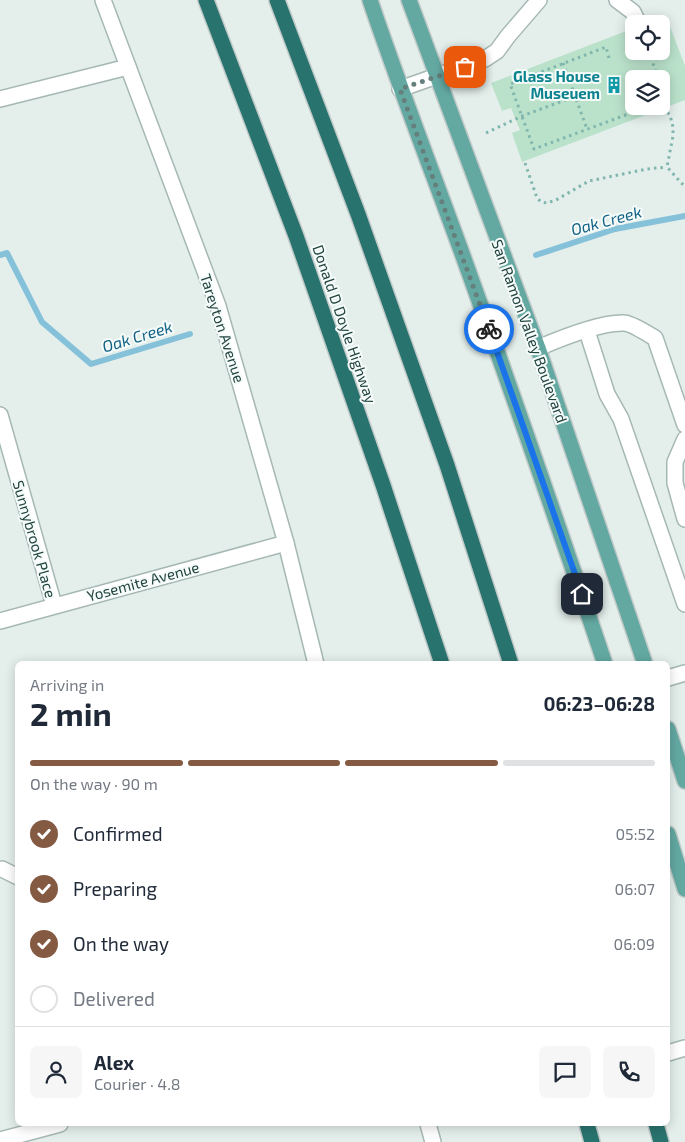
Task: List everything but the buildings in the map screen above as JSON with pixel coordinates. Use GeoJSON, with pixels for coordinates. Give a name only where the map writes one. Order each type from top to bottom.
{"type":"FeatureCollection","features":[{"type":"Feature","properties":{"kind":"highway","name":"Donald D Doyle Highway"},"geometry":{"type":"LineString","coordinates":[[206,0],[299,245],[383,485],[441,661]]}},
{"type":"Feature","properties":{"kind":"highway"},"geometry":{"type":"LineString","coordinates":[[278,0],[358,214],[440,446],[509,661]]}},
{"type":"Feature","properties":{"kind":"highway"},"geometry":{"type":"LineString","coordinates":[[588,1126],[592,1142]]}},
{"type":"Feature","properties":{"kind":"highway"},"geometry":{"type":"LineString","coordinates":[[657,1126],[661,1142]]}},
{"type":"Feature","properties":{"kind":"main road"},"geometry":{"type":"LineString","coordinates":[[370,0],[400,89],[537,464],[605,661]]}},
{"type":"Feature","properties":{"kind":"main road","name":"San Ramon Valley Boulevard"},"geometry":{"type":"LineString","coordinates":[[409,0],[538,348],[644,661]]}},
{"type":"Feature","properties":{"kind":"main road"},"geometry":{"type":"LineString","coordinates":[[670,735],[685,781]]}},
{"type":"Feature","properties":{"kind":"main road"},"geometry":{"type":"LineString","coordinates":[[670,840],[685,889]]}},
{"type":"Feature","properties":{"kind":"street","name":"Tareyton Avenue"},"geometry":{"type":"LineString","coordinates":[[103,0],[218,306],[286,543],[315,661]]}},
{"type":"Feature","properties":{"kind":"street"},"geometry":{"type":"LineString","coordinates":[[400,89],[485,59],[497,51],[539,0]]}},
{"type":"Feature","properties":{"kind":"street"},"geometry":{"type":"LineString","coordinates":[[617,0],[634,15]]}},
{"type":"Feature","properties":{"kind":"street"},"geometry":{"type":"LineString","coordinates":[[0,99],[128,67]]}},
{"type":"Feature","properties":{"kind":"street"},"geometry":{"type":"LineString","coordinates":[[538,348],[567,336],[626,322],[655,338],[685,425]]}},
{"type":"Feature","properties":{"kind":"street"},"geometry":{"type":"LineString","coordinates":[[587,331],[607,394],[621,419],[685,604]]}},
{"type":"Feature","properties":{"kind":"street","name":"Sunnybrook Place"},"geometry":{"type":"LineString","coordinates":[[0,415],[54,606]]}},
{"type":"Feature","properties":{"kind":"street"},"geometry":{"type":"LineString","coordinates":[[685,439],[675,462],[675,484],[685,519]]}},
{"type":"Feature","properties":{"kind":"street","name":"Yosemite Avenue"},"geometry":{"type":"LineString","coordinates":[[0,620],[286,543]]}},
{"type":"Feature","properties":{"kind":"street"},"geometry":{"type":"LineString","coordinates":[[670,677],[685,673]]}},
{"type":"Feature","properties":{"kind":"street"},"geometry":{"type":"LineString","coordinates":[[2,869],[15,876]]}},
{"type":"Feature","properties":{"kind":"street"},"geometry":{"type":"LineString","coordinates":[[670,1052],[685,1048]]}},
{"type":"Feature","properties":{"kind":"street"},"geometry":{"type":"LineString","coordinates":[[0,1140],[52,1126]]}},
{"type":"Feature","properties":{"kind":"street"},"geometry":{"type":"LineString","coordinates":[[429,1126],[433,1142]]}},
{"type":"Feature","properties":{"kind":"path"},"geometry":{"type":"LineString","coordinates":[[609,58],[606,47],[510,84],[534,149],[626,115]]}},
{"type":"Feature","properties":{"kind":"path"},"geometry":{"type":"LineString","coordinates":[[563,63],[587,129]]}},
{"type":"Feature","properties":{"kind":"path"},"geometry":{"type":"LineString","coordinates":[[486,134],[522,116],[587,92]]}},
{"type":"Feature","properties":{"kind":"path"},"geometry":{"type":"LineString","coordinates":[[667,167],[674,136],[670,115]]}},
{"type":"Feature","properties":{"kind":"path"},"geometry":{"type":"LineString","coordinates":[[525,163],[536,198],[546,203],[556,200],[589,181],[667,167]]}},
{"type":"Feature","properties":{"kind":"path"},"geometry":{"type":"LineString","coordinates":[[667,167],[685,187]]}},
{"type":"Feature","properties":{"kind":"green space"},"geometry":{"type":"Polygon","coordinates":[[[670,27],[685,66],[685,100],[670,106],[670,70],[625,70],[625,115],[646,115],[522,162],[512,133],[520,130],[511,108],[502,111],[491,83],[625,31],[625,60],[670,60],[670,27]]]}},
{"type":"Feature","properties":{"kind":"waterway","name":"Oak Creek"},"geometry":{"type":"LineString","coordinates":[[536,255],[615,229],[685,216]]}},
{"type":"Feature","properties":{"kind":"waterway","name":"Oak Creek"},"geometry":{"type":"LineString","coordinates":[[0,255],[7,253],[42,322],[91,364],[190,334]]}},
{"type":"Feature","properties":{"kind":"way so far"},"geometry":{"type":"LineString","coordinates":[[465,67],[400,89],[489,329]]}},
{"type":"Feature","properties":{"kind":"place","name":"Glass House Museuem"},"geometry":{"type":"Point","coordinates":[614,85]}},
{"type":"Feature","properties":{"kind":"route"},"geometry":{"type":"LineString","coordinates":[[489,329],[582,594]]}}]}
